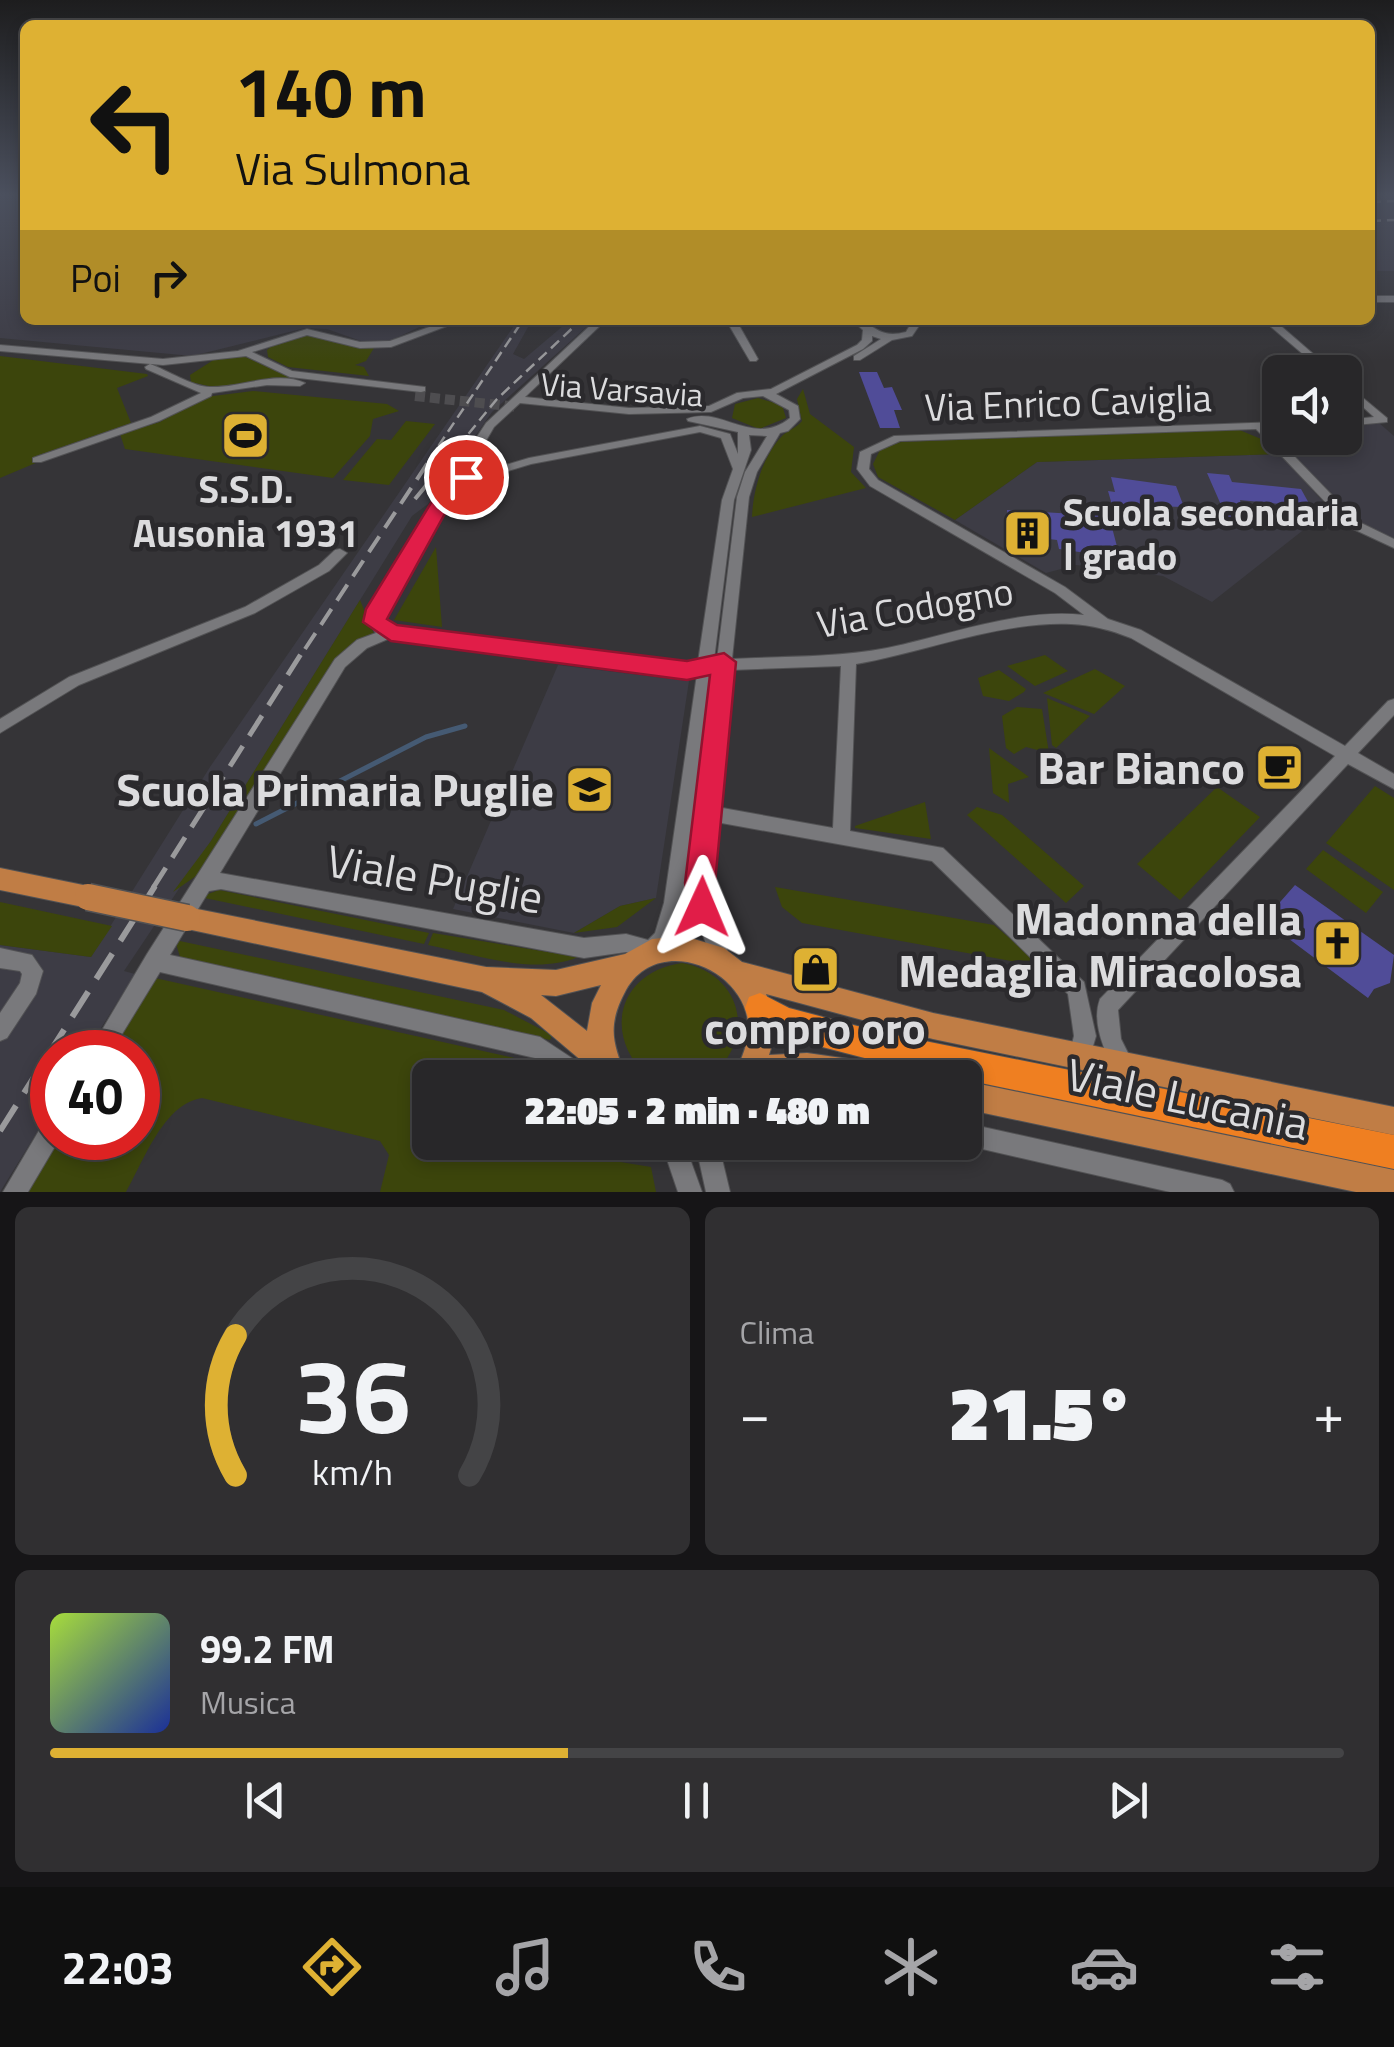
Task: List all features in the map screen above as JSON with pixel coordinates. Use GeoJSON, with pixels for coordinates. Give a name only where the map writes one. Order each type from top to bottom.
{"type":"FeatureCollection","features":[{"type":"Feature","properties":{"kind":"highway"},"geometry":{"type":"LineString","coordinates":[[760,1008],[784,1022],[880,1047],[1394,1152]]}},
{"type":"Feature","properties":{"kind":"main road"},"geometry":{"type":"LineString","coordinates":[[0,879],[486,980],[556,984],[641,958]]}},
{"type":"Feature","properties":{"kind":"main road","name":"Viale Lucania"},"geometry":{"type":"LineString","coordinates":[[641,958],[693,948],[730,966],[934,1026],[1394,1121]]}},
{"type":"Feature","properties":{"kind":"main road"},"geometry":{"type":"LineString","coordinates":[[600,1060],[600,1020],[606,999],[641,958]]}},
{"type":"Feature","properties":{"kind":"main road"},"geometry":{"type":"LineString","coordinates":[[730,966],[760,1008],[764,1060]]}},
{"type":"Feature","properties":{"kind":"main road"},"geometry":{"type":"LineString","coordinates":[[486,980],[540,1009],[588,1060]]}},
{"type":"Feature","properties":{"kind":"main road","name":"Viale Lucania"},"geometry":{"type":"LineString","coordinates":[[982,1098],[1394,1185]]}},
{"type":"Feature","properties":{"kind":"street"},"geometry":{"type":"LineString","coordinates":[[0,348],[174,362],[236,353],[312,332],[354,344],[383,345],[443,325]]}},
{"type":"Feature","properties":{"kind":"street"},"geometry":{"type":"LineString","coordinates":[[391,632],[377,627],[375,614],[452,484],[506,406],[596,325]]}},
{"type":"Feature","properties":{"kind":"street"},"geometry":{"type":"LineString","coordinates":[[734,325],[753,360]]}},
{"type":"Feature","properties":{"kind":"street","name":"Via Varsavia"},"geometry":{"type":"LineString","coordinates":[[724,421],[612,417],[520,404],[694,412],[723,406],[734,398],[778,390],[860,348],[867,341],[863,325]]}},
{"type":"Feature","properties":{"kind":"street"},"geometry":{"type":"LineString","coordinates":[[865,325],[889,338]]}},
{"type":"Feature","properties":{"kind":"street"},"geometry":{"type":"LineString","coordinates":[[641,958],[663,938],[673,902],[743,497],[751,472],[776,432],[795,419],[789,403],[797,386],[872,351],[889,338],[907,335],[911,325]]}},
{"type":"Feature","properties":{"kind":"street"},"geometry":{"type":"LineString","coordinates":[[1274,325],[1309,355]]}},
{"type":"Feature","properties":{"kind":"street"},"geometry":{"type":"LineString","coordinates":[[264,360],[269,342]]}},
{"type":"Feature","properties":{"kind":"street"},"geometry":{"type":"LineString","coordinates":[[37,460],[154,420],[217,391],[282,382],[418,392],[296,375],[264,360],[236,353]]}},
{"type":"Feature","properties":{"kind":"street"},"geometry":{"type":"LineString","coordinates":[[80,356],[158,369],[187,384],[217,391]]}},
{"type":"Feature","properties":{"kind":"street"},"geometry":{"type":"LineString","coordinates":[[186,403],[187,384],[196,364],[214,357]]}},
{"type":"Feature","properties":{"kind":"street"},"geometry":{"type":"LineString","coordinates":[[762,394],[789,403]]}},
{"type":"Feature","properties":{"kind":"street"},"geometry":{"type":"LineString","coordinates":[[1362,401],[1383,420],[1362,422]]}},
{"type":"Feature","properties":{"kind":"street"},"geometry":{"type":"LineString","coordinates":[[723,406],[724,421],[743,431],[776,432]]}},
{"type":"Feature","properties":{"kind":"street"},"geometry":{"type":"LineString","coordinates":[[1258,425],[1354,524],[1394,544]]}},
{"type":"Feature","properties":{"kind":"street","name":"Via Enrico Caviglia"},"geometry":{"type":"LineString","coordinates":[[1112,625],[1060,590],[879,486],[863,469],[863,456],[875,445],[898,438],[1262,425]]}},
{"type":"Feature","properties":{"kind":"street"},"geometry":{"type":"LineString","coordinates":[[452,484],[529,461],[700,429],[726,436],[738,468]]}},
{"type":"Feature","properties":{"kind":"street"},"geometry":{"type":"LineString","coordinates":[[730,966],[702,907],[714,664],[728,500],[746,450],[743,431]]}},
{"type":"Feature","properties":{"kind":"street"},"geometry":{"type":"LineString","coordinates":[[0,727],[74,681],[250,610],[324,568],[340,553]]}},
{"type":"Feature","properties":{"kind":"street","name":"Via Codogno"},"geometry":{"type":"LineString","coordinates":[[391,632],[687,670],[714,664],[849,660],[1032,618],[1112,625]]}},
{"type":"Feature","properties":{"kind":"street"},"geometry":{"type":"LineString","coordinates":[[1112,625],[1394,782]]}},
{"type":"Feature","properties":{"kind":"street"},"geometry":{"type":"LineString","coordinates":[[112,1030],[340,663],[362,644],[391,632]]}},
{"type":"Feature","properties":{"kind":"street"},"geometry":{"type":"LineString","coordinates":[[840,834],[849,660]]}},
{"type":"Feature","properties":{"kind":"street"},"geometry":{"type":"LineString","coordinates":[[1107,1006],[1394,705]]}},
{"type":"Feature","properties":{"kind":"street"},"geometry":{"type":"LineString","coordinates":[[707,813],[937,854],[1069,979],[1082,1001],[1086,1036],[1080,1055]]}},
{"type":"Feature","properties":{"kind":"street","name":"Viale Puglie"},"geometry":{"type":"LineString","coordinates":[[204,883],[222,881],[584,948],[626,943],[641,958]]}},
{"type":"Feature","properties":{"kind":"street"},"geometry":{"type":"LineString","coordinates":[[0,958],[25,962],[34,970],[29,987],[0,1031]]}},
{"type":"Feature","properties":{"kind":"street"},"geometry":{"type":"LineString","coordinates":[[154,961],[528,1044],[568,1060]]}},
{"type":"Feature","properties":{"kind":"street"},"geometry":{"type":"LineString","coordinates":[[1082,1001],[1107,1006]]}},
{"type":"Feature","properties":{"kind":"street"},"geometry":{"type":"LineString","coordinates":[[1107,1006],[1111,1041],[1123,1064]]}},
{"type":"Feature","properties":{"kind":"street","name":"Viale Lucania"},"geometry":{"type":"LineString","coordinates":[[982,1138],[1222,1192]]}},
{"type":"Feature","properties":{"kind":"street"},"geometry":{"type":"LineString","coordinates":[[15,1192],[34,1160]]}},
{"type":"Feature","properties":{"kind":"street"},"geometry":{"type":"LineString","coordinates":[[678,1160],[690,1192]]}},
{"type":"Feature","properties":{"kind":"street"},"geometry":{"type":"LineString","coordinates":[[710,1160],[718,1192]]}},
{"type":"Feature","properties":{"kind":"shaded area"},"geometry":{"type":"Polygon","coordinates":[[[0,250],[20,250],[20,325],[424,325],[392,340],[361,341],[327,329],[305,328],[192,356],[0,338],[0,250]]]}},
{"type":"Feature","properties":{"kind":"shaded area"},"geometry":{"type":"Polygon","coordinates":[[[1375,250],[1394,250],[1394,271],[1375,271],[1375,250]]]}},
{"type":"Feature","properties":{"kind":"shaded area"},"geometry":{"type":"Polygon","coordinates":[[[515,325],[529,325],[513,354],[524,359],[564,325],[588,325],[492,412],[428,504],[412,516],[211,841],[124,971],[135,974],[100,1030],[30,1030],[30,1144],[0,1192],[0,945],[91,957],[210,767],[515,325]]]}},
{"type":"Feature","properties":{"kind":"shaded area"},"geometry":{"type":"Polygon","coordinates":[[[1362,422],[1378,422],[1394,436],[1394,544],[1362,529],[1288,455],[1362,455],[1362,422]]]}},
{"type":"Feature","properties":{"kind":"shaded area"},"geometry":{"type":"Polygon","coordinates":[[[1281,455],[1325,504],[1325,513],[1212,602],[1163,576],[1076,565],[1046,573],[955,520],[1037,462],[1281,455]]]}},
{"type":"Feature","properties":{"kind":"shaded area","name":"Scuola Primaria Puglie"},"geometry":{"type":"Polygon","coordinates":[[[558,665],[689,681],[656,898],[620,906],[574,933],[453,909],[558,665]]]}},
{"type":"Feature","properties":{"kind":"green space"},"geometry":{"type":"Polygon","coordinates":[[[304,335],[374,348],[366,361],[355,365],[364,367],[369,376],[288,367],[268,357],[267,350],[278,341],[304,335]]]}},
{"type":"Feature","properties":{"kind":"green space"},"geometry":{"type":"Polygon","coordinates":[[[0,356],[148,376],[117,388],[131,423],[36,456],[38,462],[0,478],[0,356]]]}},
{"type":"Feature","properties":{"kind":"green space"},"geometry":{"type":"Polygon","coordinates":[[[243,356],[294,379],[217,388],[191,382],[190,375],[215,359],[243,356]]]}},
{"type":"Feature","properties":{"kind":"green space"},"geometry":{"type":"Polygon","coordinates":[[[803,389],[810,414],[854,447],[851,472],[866,488],[752,517],[757,484],[770,452],[783,435],[802,421],[797,399],[803,389]]]}},
{"type":"Feature","properties":{"kind":"green space","name":"S.S.D. Ausonia 1931"},"geometry":{"type":"Polygon","coordinates":[[[253,391],[387,404],[399,411],[373,419],[370,436],[333,478],[125,449],[120,434],[160,422],[205,397],[253,391]]]}},
{"type":"Feature","properties":{"kind":"green space"},"geometry":{"type":"Polygon","coordinates":[[[758,398],[782,405],[786,418],[759,429],[732,418],[735,404],[758,398]]]}},
{"type":"Feature","properties":{"kind":"green space"},"geometry":{"type":"Polygon","coordinates":[[[406,421],[435,424],[389,485],[343,480],[377,439],[391,440],[406,421]]]}},
{"type":"Feature","properties":{"kind":"green space"},"geometry":{"type":"Polygon","coordinates":[[[1237,429],[1262,439],[1262,455],[1037,462],[955,520],[878,477],[873,464],[880,450],[901,442],[1237,429]]]}},
{"type":"Feature","properties":{"kind":"green space"},"geometry":{"type":"Polygon","coordinates":[[[436,547],[442,627],[394,620],[436,547]]]}},
{"type":"Feature","properties":{"kind":"green space"},"geometry":{"type":"Polygon","coordinates":[[[360,600],[374,634],[358,643],[209,867],[173,892],[211,841],[360,600]]]}},
{"type":"Feature","properties":{"kind":"green space"},"geometry":{"type":"Polygon","coordinates":[[[1045,655],[1068,671],[1035,686],[1007,666],[1045,655]]]}},
{"type":"Feature","properties":{"kind":"green space"},"geometry":{"type":"Polygon","coordinates":[[[1095,669],[1125,686],[1094,714],[1043,693],[1095,669]]]}},
{"type":"Feature","properties":{"kind":"green space"},"geometry":{"type":"Polygon","coordinates":[[[999,670],[1026,689],[1024,692],[1009,701],[983,696],[978,678],[999,670]]]}},
{"type":"Feature","properties":{"kind":"green space"},"geometry":{"type":"Polygon","coordinates":[[[1047,698],[1090,716],[1056,748],[1052,745],[1047,698]]]}},
{"type":"Feature","properties":{"kind":"green space"},"geometry":{"type":"Polygon","coordinates":[[[1017,707],[1042,709],[1049,753],[1026,747],[1014,754],[1006,748],[1002,716],[1017,707]]]}},
{"type":"Feature","properties":{"kind":"green space"},"geometry":{"type":"Polygon","coordinates":[[[989,748],[1029,777],[1008,784],[1009,803],[993,793],[989,748]]]}},
{"type":"Feature","properties":{"kind":"green space"},"geometry":{"type":"Polygon","coordinates":[[[1375,786],[1394,798],[1394,890],[1326,843],[1375,786]]]}},
{"type":"Feature","properties":{"kind":"green space"},"geometry":{"type":"Polygon","coordinates":[[[1217,787],[1260,817],[1180,900],[1137,864],[1217,787]]]}},
{"type":"Feature","properties":{"kind":"green space"},"geometry":{"type":"Polygon","coordinates":[[[925,802],[931,839],[855,828],[855,826],[925,802]]]}},
{"type":"Feature","properties":{"kind":"green space"},"geometry":{"type":"Polygon","coordinates":[[[977,807],[1002,815],[1084,886],[1066,903],[967,815],[977,807]]]}},
{"type":"Feature","properties":{"kind":"green space"},"geometry":{"type":"Polygon","coordinates":[[[1323,850],[1383,892],[1366,913],[1306,869],[1323,850]]]}},
{"type":"Feature","properties":{"kind":"green space"},"geometry":{"type":"Polygon","coordinates":[[[775,887],[994,925],[1044,967],[802,923],[782,907],[775,887]]]}},
{"type":"Feature","properties":{"kind":"green space"},"geometry":{"type":"Polygon","coordinates":[[[219,890],[429,933],[424,944],[200,897],[219,890]]]}},
{"type":"Feature","properties":{"kind":"green space"},"geometry":{"type":"Polygon","coordinates":[[[656,898],[617,927],[574,933],[620,906],[656,898]]]}},
{"type":"Feature","properties":{"kind":"green space"},"geometry":{"type":"Polygon","coordinates":[[[0,902],[112,926],[91,957],[0,945],[0,902]]]}},
{"type":"Feature","properties":{"kind":"green space"},"geometry":{"type":"Polygon","coordinates":[[[433,933],[578,957],[542,964],[503,962],[428,945],[433,933]]]}},
{"type":"Feature","properties":{"kind":"green space"},"geometry":{"type":"Polygon","coordinates":[[[175,940],[504,1010],[552,1035],[550,1040],[180,957],[175,940]]]}},
{"type":"Feature","properties":{"kind":"green space"},"geometry":{"type":"Polygon","coordinates":[[[682,963],[703,969],[730,994],[738,1027],[726,1060],[634,1060],[625,1043],[624,1008],[643,979],[682,963]]]}},
{"type":"Feature","properties":{"kind":"green space"},"geometry":{"type":"Polygon","coordinates":[[[155,978],[519,1059],[412,1060],[412,1160],[612,1160],[651,1167],[656,1192],[380,1192],[389,1155],[380,1141],[202,1098],[176,1111],[160,1131],[160,1030],[124,1030],[155,978]]]}},
{"type":"Feature","properties":{"kind":"green space"},"geometry":{"type":"Polygon","coordinates":[[[47,1160],[143,1160],[126,1192],[27,1192],[47,1160]]]}},
{"type":"Feature","properties":{"kind":"building"},"geometry":{"type":"Polygon","coordinates":[[[859,372],[877,372],[884,388],[892,387],[902,410],[894,410],[900,428],[880,428],[859,372]]]}},
{"type":"Feature","properties":{"kind":"building"},"geometry":{"type":"Polygon","coordinates":[[[1207,473],[1229,475],[1232,482],[1301,489],[1311,507],[1240,500],[1247,525],[1229,523],[1207,473]]]}},
{"type":"Feature","properties":{"kind":"building"},"geometry":{"type":"Polygon","coordinates":[[[1111,477],[1176,486],[1184,507],[1112,505],[1108,491],[1115,492],[1111,477]]]}},
{"type":"Feature","properties":{"kind":"building","name":"Scuola secondaria I grado"},"geometry":{"type":"Polygon","coordinates":[[[1007,510],[1109,516],[1120,558],[1059,549],[1057,540],[1009,534],[1007,510]]]}},
{"type":"Feature","properties":{"kind":"building","name":"Madonna della Medaglia Miracolosa"},"geometry":{"type":"Polygon","coordinates":[[[1295,885],[1394,955],[1390,983],[1374,989],[1368,998],[1269,924],[1266,918],[1295,885]]]}},
{"type":"Feature","properties":{"kind":"waterway"},"geometry":{"type":"LineString","coordinates":[[256,824],[426,737],[465,726]]}},
{"type":"Feature","properties":{"kind":"tunnel"},"geometry":{"type":"LineString","coordinates":[[415,396],[518,407]]}},
{"type":"Feature","properties":{"kind":"railway"},"geometry":{"type":"LineString","coordinates":[[429,460],[520,325]]}},
{"type":"Feature","properties":{"kind":"railway"},"geometry":{"type":"LineString","coordinates":[[447,460],[497,399],[576,325]]}},
{"type":"Feature","properties":{"kind":"railway"},"geometry":{"type":"LineString","coordinates":[[305,649],[431,458]]}},
{"type":"Feature","properties":{"kind":"railway"},"geometry":{"type":"LineString","coordinates":[[415,499],[449,458]]}},
{"type":"Feature","properties":{"kind":"railway"},"geometry":{"type":"LineString","coordinates":[[153,888],[306,646]]}},
{"type":"Feature","properties":{"kind":"railway"},"geometry":{"type":"LineString","coordinates":[[0,1131],[155,886]]}},
{"type":"Feature","properties":{"kind":"place","name":"S.S.D. Ausonia 1931"},"geometry":{"type":"Point","coordinates":[246,435]}},
{"type":"Feature","properties":{"kind":"place","name":"Scuola secondaria I grado"},"geometry":{"type":"Point","coordinates":[1028,534]}},
{"type":"Feature","properties":{"kind":"place","name":"Bar Bianco"},"geometry":{"type":"Point","coordinates":[1280,767]}},
{"type":"Feature","properties":{"kind":"place","name":"Scuola Primaria Puglie"},"geometry":{"type":"Point","coordinates":[589,789]}},
{"type":"Feature","properties":{"kind":"place","name":"Madonna della Medaglia Miracolosa"},"geometry":{"type":"Point","coordinates":[1337,944]}},
{"type":"Feature","properties":{"kind":"place","name":"compro oro"},"geometry":{"type":"Point","coordinates":[815,969]}},
{"type":"Feature","properties":{"kind":"route"},"geometry":{"type":"LineString","coordinates":[[466,477],[452,484],[374,622],[391,632],[687,670],[724,662],[700,883],[702,907]]}}]}
